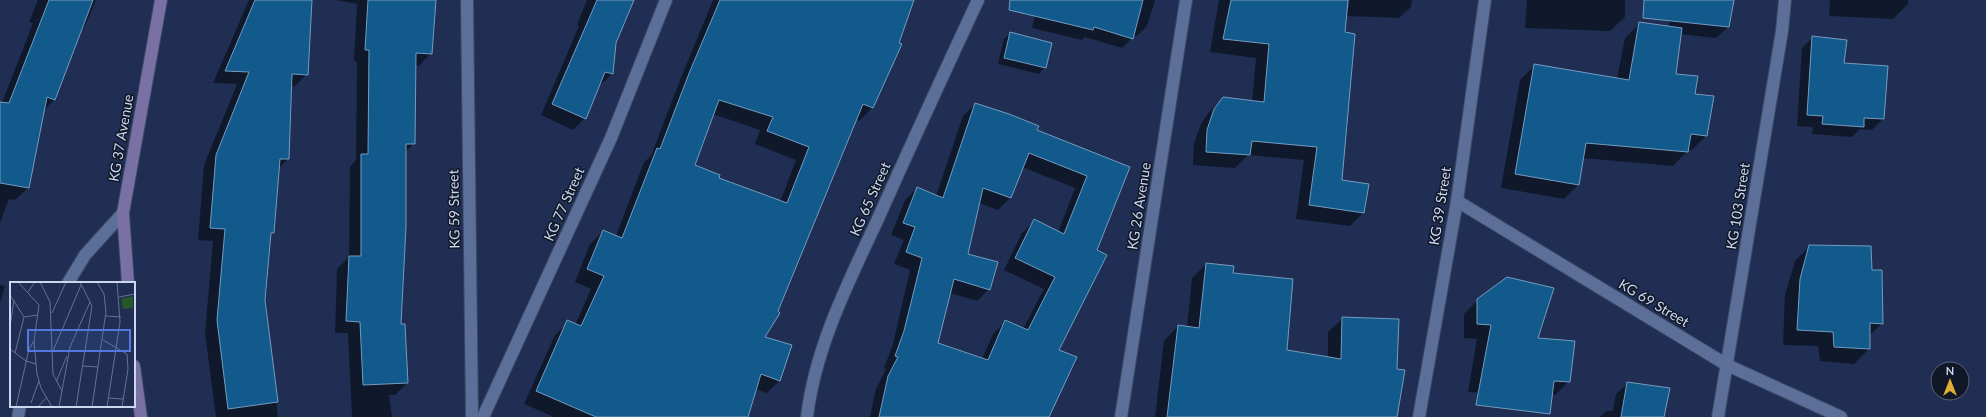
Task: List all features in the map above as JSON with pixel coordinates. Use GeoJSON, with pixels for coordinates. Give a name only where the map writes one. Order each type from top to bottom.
{"type":"FeatureCollection","features":[{"type":"Feature","properties":{"kind":"street","name":"KG 37 Avenue"},"geometry":{"type":"LineString","coordinates":[[128,282],[123,213],[161,0]]}},
{"type":"Feature","properties":{"kind":"street","name":"KG 59 Street"},"geometry":{"type":"LineString","coordinates":[[466,0],[472,417]]}},
{"type":"Feature","properties":{"kind":"street","name":"KG 77 Street"},"geometry":{"type":"LineString","coordinates":[[483,417],[611,138],[666,0]]}},
{"type":"Feature","properties":{"kind":"street","name":"KG 65 Street"},"geometry":{"type":"LineString","coordinates":[[807,417],[809,402],[829,331],[862,253],[978,0]]}},
{"type":"Feature","properties":{"kind":"street","name":"KG 26 Avenue"},"geometry":{"type":"LineString","coordinates":[[1121,417],[1186,0]]}},
{"type":"Feature","properties":{"kind":"street","name":"KG 39 Street"},"geometry":{"type":"LineString","coordinates":[[1420,417],[1457,201],[1485,0]]}},
{"type":"Feature","properties":{"kind":"street","name":"KG 103 Street"},"geometry":{"type":"LineString","coordinates":[[1718,417],[1782,31],[1785,0]]}},
{"type":"Feature","properties":{"kind":"street","name":"KG 69 Street"},"geometry":{"type":"LineString","coordinates":[[1457,201],[1727,364],[1841,417]]}},
{"type":"Feature","properties":{"kind":"street"},"geometry":{"type":"LineString","coordinates":[[69,282],[84,255],[123,213]]}},
{"type":"Feature","properties":{"kind":"street"},"geometry":{"type":"LineString","coordinates":[[135,373],[141,417]]}},
{"type":"Feature","properties":{"kind":"street"},"geometry":{"type":"LineString","coordinates":[[802,417],[809,402]]}},
{"type":"Feature","properties":{"kind":"street"},"geometry":{"type":"LineString","coordinates":[[18,417],[20,407]]}},
{"type":"Feature","properties":{"kind":"building"},"geometry":{"type":"Polygon","coordinates":[[[49,0],[93,0],[55,100],[47,97],[29,188],[0,183],[0,102],[9,103],[49,0]]]}},
{"type":"Feature","properties":{"kind":"building"},"geometry":{"type":"Polygon","coordinates":[[[255,0],[312,0],[308,75],[292,74],[289,159],[280,159],[274,233],[271,233],[265,300],[278,402],[228,409],[217,320],[225,229],[210,228],[216,155],[249,72],[225,71],[255,0]]]}},
{"type":"Feature","properties":{"kind":"building"},"geometry":{"type":"Polygon","coordinates":[[[368,0],[436,0],[432,54],[416,53],[415,144],[406,144],[406,227],[401,324],[405,324],[408,383],[363,385],[360,322],[346,321],[349,256],[361,256],[361,154],[368,154],[369,50],[365,50],[368,0]]]}},
{"type":"Feature","properties":{"kind":"building"},"geometry":{"type":"Polygon","coordinates":[[[597,0],[634,0],[616,43],[613,74],[605,72],[586,119],[552,104],[597,0]]]}},
{"type":"Feature","properties":{"kind":"building"},"geometry":{"type":"Polygon","coordinates":[[[720,0],[914,0],[899,43],[902,44],[873,108],[863,104],[778,311],[780,313],[765,337],[792,345],[780,381],[761,374],[748,417],[596,417],[536,391],[567,320],[581,326],[604,276],[587,269],[603,230],[622,238],[657,148],[660,149],[690,71],[720,0]],[[719,100],[695,165],[720,175],[719,178],[787,203],[809,147],[767,131],[773,117],[719,100]]]}},
{"type":"Feature","properties":{"kind":"building"},"geometry":{"type":"Polygon","coordinates":[[[1010,0],[1143,0],[1133,39],[1094,27],[1093,30],[1009,10],[1010,0]]]}},
{"type":"Feature","properties":{"kind":"building"},"geometry":{"type":"Polygon","coordinates":[[[1231,0],[1348,0],[1345,32],[1355,34],[1342,180],[1369,184],[1364,213],[1309,205],[1317,147],[1252,141],[1250,155],[1206,152],[1207,130],[1214,109],[1223,97],[1264,102],[1269,44],[1223,39],[1231,0]]]}},
{"type":"Feature","properties":{"kind":"building"},"geometry":{"type":"Polygon","coordinates":[[[1644,0],[1734,0],[1729,27],[1643,18],[1644,0]]]}},
{"type":"Feature","properties":{"kind":"building"},"geometry":{"type":"Polygon","coordinates":[[[1639,22],[1682,28],[1676,74],[1698,76],[1695,94],[1714,96],[1707,136],[1691,134],[1688,152],[1586,143],[1579,185],[1515,174],[1534,64],[1629,80],[1639,22]]]}},
{"type":"Feature","properties":{"kind":"building"},"geometry":{"type":"Polygon","coordinates":[[[1010,32],[1052,43],[1046,68],[1004,58],[1010,32]]]}},
{"type":"Feature","properties":{"kind":"building"},"geometry":{"type":"Polygon","coordinates":[[[1812,36],[1847,40],[1844,63],[1888,66],[1884,119],[1864,118],[1864,127],[1822,124],[1823,116],[1807,115],[1812,36]]]}},
{"type":"Feature","properties":{"kind":"building"},"geometry":{"type":"Polygon","coordinates":[[[975,103],[1039,126],[1037,130],[1130,167],[1097,250],[1107,255],[1059,350],[1077,357],[1049,417],[879,417],[888,376],[898,357],[895,356],[904,331],[922,258],[906,252],[915,227],[903,223],[917,187],[943,198],[975,103]],[[1029,153],[1011,198],[983,188],[968,254],[998,262],[990,290],[954,279],[938,343],[988,360],[1005,320],[1028,330],[1055,277],[1015,258],[1034,219],[1064,234],[1087,176],[1029,153]]]}},
{"type":"Feature","properties":{"kind":"building"},"geometry":{"type":"Polygon","coordinates":[[[1809,245],[1871,246],[1872,270],[1882,270],[1883,324],[1870,323],[1870,349],[1834,347],[1833,332],[1797,330],[1800,279],[1809,245]]]}},
{"type":"Feature","properties":{"kind":"building"},"geometry":{"type":"Polygon","coordinates":[[[1206,263],[1234,266],[1233,273],[1293,279],[1287,350],[1341,359],[1342,317],[1399,319],[1397,369],[1405,370],[1397,417],[1167,417],[1178,325],[1199,328],[1206,263]]]}},
{"type":"Feature","properties":{"kind":"building"},"geometry":{"type":"Polygon","coordinates":[[[1507,277],[1554,288],[1538,338],[1575,341],[1570,382],[1554,381],[1550,414],[1476,405],[1491,325],[1477,324],[1477,299],[1507,277]]]}},
{"type":"Feature","properties":{"kind":"building"},"geometry":{"type":"Polygon","coordinates":[[[1627,382],[1670,388],[1664,417],[1621,417],[1627,382]]]}}]}
